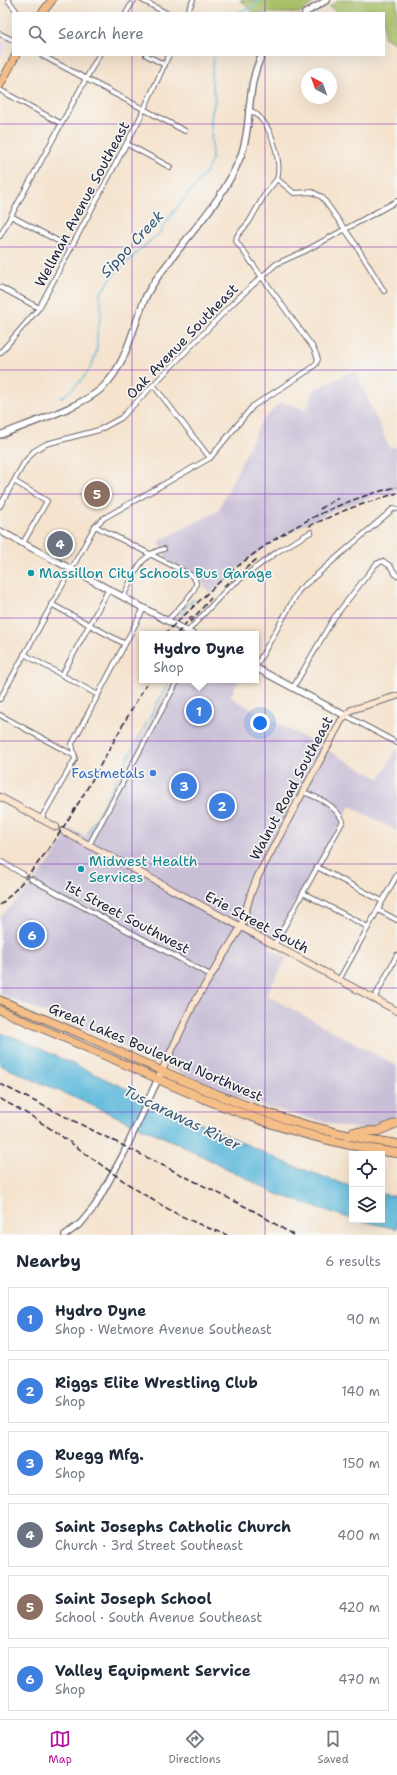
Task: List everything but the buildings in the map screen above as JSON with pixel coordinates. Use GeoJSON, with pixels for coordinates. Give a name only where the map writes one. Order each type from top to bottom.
{"type":"FeatureCollection","features":[{"type":"Feature","properties":{"kind":"highway","name":"Great Lakes Boulevard Northwest"},"geometry":{"type":"LineString","coordinates":[[162,1070],[237,1103],[310,1126],[397,1144]]}},
{"type":"Feature","properties":{"kind":"highway","name":"Great Lakes Boulevard Northwest"},"geometry":{"type":"LineString","coordinates":[[158,1079],[226,1108],[280,1127],[341,1143],[397,1153]]}},
{"type":"Feature","properties":{"kind":"highway"},"geometry":{"type":"LineString","coordinates":[[310,1126],[365,1133],[385,1129],[397,1123]]}},
{"type":"Feature","properties":{"kind":"main road"},"geometry":{"type":"LineString","coordinates":[[43,12],[52,0]]}},
{"type":"Feature","properties":{"kind":"main road"},"geometry":{"type":"LineString","coordinates":[[0,85],[15,56]]}},
{"type":"Feature","properties":{"kind":"main road","name":"Walnut Road Southeast"},"geometry":{"type":"LineString","coordinates":[[158,1079],[194,1003],[241,927],[253,886],[344,715],[356,708],[397,696]]}},
{"type":"Feature","properties":{"kind":"main road"},"geometry":{"type":"LineString","coordinates":[[0,797],[56,827]]}},
{"type":"Feature","properties":{"kind":"main road","name":"Erie Street South"},"geometry":{"type":"LineString","coordinates":[[63,831],[397,1011]]}},
{"type":"Feature","properties":{"kind":"main road","name":"Great Lakes Boulevard Northwest"},"geometry":{"type":"LineString","coordinates":[[0,1000],[162,1070]]}},
{"type":"Feature","properties":{"kind":"main road","name":"Great Lakes Boulevard Northwest"},"geometry":{"type":"LineString","coordinates":[[0,1010],[158,1079]]}},
{"type":"Feature","properties":{"kind":"street"},"geometry":{"type":"LineString","coordinates":[[8,0],[17,12]]}},
{"type":"Feature","properties":{"kind":"street"},"geometry":{"type":"LineString","coordinates":[[127,12],[134,0]]}},
{"type":"Feature","properties":{"kind":"street"},"geometry":{"type":"LineString","coordinates":[[142,0],[164,12]]}},
{"type":"Feature","properties":{"kind":"street"},"geometry":{"type":"LineString","coordinates":[[187,12],[193,0]]}},
{"type":"Feature","properties":{"kind":"street"},"geometry":{"type":"LineString","coordinates":[[307,12],[328,0]]}},
{"type":"Feature","properties":{"kind":"street"},"geometry":{"type":"LineString","coordinates":[[0,34],[12,40]]}},
{"type":"Feature","properties":{"kind":"street"},"geometry":{"type":"LineString","coordinates":[[43,56],[185,132]]}},
{"type":"Feature","properties":{"kind":"street"},"geometry":{"type":"LineString","coordinates":[[0,236],[60,123],[98,56]]}},
{"type":"Feature","properties":{"kind":"street"},"geometry":{"type":"LineString","coordinates":[[148,56],[165,65]]}},
{"type":"Feature","properties":{"kind":"street","name":"Wellman Avenue Southeast"},"geometry":{"type":"LineString","coordinates":[[0,353],[39,308],[127,144],[169,56]]}},
{"type":"Feature","properties":{"kind":"street"},"geometry":{"type":"LineString","coordinates":[[0,435],[83,400],[99,390],[110,379],[123,355],[148,293],[176,253],[206,215],[232,174],[243,148],[252,82],[262,56]]}},
{"type":"Feature","properties":{"kind":"street"},"geometry":{"type":"LineString","coordinates":[[0,90],[60,123]]}},
{"type":"Feature","properties":{"kind":"street"},"geometry":{"type":"LineString","coordinates":[[0,699],[95,526],[104,518],[210,458],[253,406],[316,364],[318,359],[314,349],[238,245],[236,238],[238,233],[249,222],[265,194],[277,179],[278,160],[273,142],[260,118],[254,112],[248,110]]}},
{"type":"Feature","properties":{"kind":"street"},"geometry":{"type":"LineString","coordinates":[[127,144],[170,167]]}},
{"type":"Feature","properties":{"kind":"street"},"geometry":{"type":"LineString","coordinates":[[277,179],[294,193],[312,192],[318,194],[344,230],[384,291]]}},
{"type":"Feature","properties":{"kind":"street","name":"Oak Avenue Southeast"},"geometry":{"type":"LineString","coordinates":[[0,506],[24,463],[34,451],[46,444],[83,435],[115,423],[127,414],[262,276],[280,262],[305,251],[397,201]]}},
{"type":"Feature","properties":{"kind":"street"},"geometry":{"type":"LineString","coordinates":[[11,216],[71,248]]}},
{"type":"Feature","properties":{"kind":"street"},"geometry":{"type":"LineString","coordinates":[[0,288],[39,308]]}},
{"type":"Feature","properties":{"kind":"street"},"geometry":{"type":"LineString","coordinates":[[154,386],[210,458]]}},
{"type":"Feature","properties":{"kind":"street"},"geometry":{"type":"LineString","coordinates":[[14,481],[47,501],[23,543]]}},
{"type":"Feature","properties":{"kind":"street"},"geometry":{"type":"LineString","coordinates":[[259,662],[299,590],[396,508]]}},
{"type":"Feature","properties":{"kind":"street"},"geometry":{"type":"LineString","coordinates":[[95,526],[188,574],[196,580],[193,591],[167,621]]}},
{"type":"Feature","properties":{"kind":"street"},"geometry":{"type":"LineString","coordinates":[[0,531],[185,631]]}},
{"type":"Feature","properties":{"kind":"street"},"geometry":{"type":"LineString","coordinates":[[191,631],[228,588],[276,552],[311,532]]}},
{"type":"Feature","properties":{"kind":"street"},"geometry":{"type":"LineString","coordinates":[[123,597],[142,561],[148,554],[164,549]]}},
{"type":"Feature","properties":{"kind":"street"},"geometry":{"type":"LineString","coordinates":[[293,688],[333,620],[376,564],[384,561],[394,570],[397,576]]}},
{"type":"Feature","properties":{"kind":"street"},"geometry":{"type":"LineString","coordinates":[[62,675],[109,589]]}},
{"type":"Feature","properties":{"kind":"street"},"geometry":{"type":"LineString","coordinates":[[51,604],[125,644]]}},
{"type":"Feature","properties":{"kind":"street"},"geometry":{"type":"LineString","coordinates":[[42,819],[75,756],[72,744],[144,608]]}},
{"type":"Feature","properties":{"kind":"street"},"geometry":{"type":"LineString","coordinates":[[24,654],[98,695]]}},
{"type":"Feature","properties":{"kind":"street"},"geometry":{"type":"LineString","coordinates":[[259,669],[397,743]]}},
{"type":"Feature","properties":{"kind":"street"},"geometry":{"type":"LineString","coordinates":[[89,845],[176,683]]}},
{"type":"Feature","properties":{"kind":"street"},"geometry":{"type":"LineString","coordinates":[[0,715],[75,756]]}},
{"type":"Feature","properties":{"kind":"street"},"geometry":{"type":"LineString","coordinates":[[274,945],[343,820],[330,805],[320,798],[303,792]]}},
{"type":"Feature","properties":{"kind":"street"},"geometry":{"type":"LineString","coordinates":[[0,861],[23,874]]}},
{"type":"Feature","properties":{"kind":"street"},"geometry":{"type":"LineString","coordinates":[[317,867],[382,901]]}},
{"type":"Feature","properties":{"kind":"street"},"geometry":{"type":"LineString","coordinates":[[340,980],[397,875]]}},
{"type":"Feature","properties":{"kind":"street","name":"1st Street Southwest"},"geometry":{"type":"LineString","coordinates":[[31,879],[212,976]]}},
{"type":"Feature","properties":{"kind":"street"},"geometry":{"type":"LineString","coordinates":[[303,893],[368,927]]}},
{"type":"Feature","properties":{"kind":"street"},"geometry":{"type":"LineString","coordinates":[[378,910],[397,920]]}},
{"type":"Feature","properties":{"kind":"street"},"geometry":{"type":"LineString","coordinates":[[374,999],[397,955]]}},
{"type":"Feature","properties":{"kind":"street"},"geometry":{"type":"LineString","coordinates":[[65,1235],[81,1223],[95,1206],[130,1139],[158,1079]]}},
{"type":"Feature","properties":{"kind":"shaded area"},"geometry":{"type":"Polygon","coordinates":[[[0,39],[5,42],[6,47],[0,57],[0,39]]]}},
{"type":"Feature","properties":{"kind":"shaded area"},"geometry":{"type":"Polygon","coordinates":[[[355,370],[389,447],[397,447],[397,490],[341,507],[306,523],[276,540],[241,565],[210,594],[198,576],[168,561],[159,541],[218,511],[261,422],[281,402],[306,409],[315,389],[355,370]]]}},
{"type":"Feature","properties":{"kind":"shaded area"},"geometry":{"type":"Polygon","coordinates":[[[172,683],[237,683],[230,697],[380,779],[397,748],[397,831],[350,806],[269,948],[287,958],[266,995],[397,1066],[397,1116],[383,1127],[370,1130],[340,1126],[251,1103],[221,1092],[94,1033],[0,994],[0,917],[29,888],[51,860],[71,829],[87,837],[172,683]]]}},
{"type":"Feature","properties":{"kind":"green space"},"geometry":{"type":"Polygon","coordinates":[[[240,0],[317,0],[301,12],[253,12],[240,0]]]}},
{"type":"Feature","properties":{"kind":"green space"},"geometry":{"type":"Polygon","coordinates":[[[339,0],[397,0],[397,44],[385,38],[385,12],[338,12],[329,7],[339,0]]]}},
{"type":"Feature","properties":{"kind":"water","name":"Tuscarawas River"},"geometry":{"type":"Polygon","coordinates":[[[0,1033],[19,1039],[291,1165],[349,1186],[349,1218],[277,1194],[177,1143],[0,1065],[0,1033]]]}},
{"type":"Feature","properties":{"kind":"water"},"geometry":{"type":"Polygon","coordinates":[[[385,1195],[397,1197],[397,1229],[371,1223],[385,1223],[385,1195]]]}},
{"type":"Feature","properties":{"kind":"waterway","name":"Sippo Creek"},"geometry":{"type":"LineString","coordinates":[[237,12],[251,8],[260,0]]}},
{"type":"Feature","properties":{"kind":"waterway","name":"Sippo Creek"},"geometry":{"type":"LineString","coordinates":[[61,398],[83,378],[88,372],[94,359],[97,350],[97,334],[101,314],[100,294],[117,271],[158,235],[175,210],[207,171],[212,159],[211,118],[215,99],[211,78],[214,56]]}},
{"type":"Feature","properties":{"kind":"waterway","name":"Sippo Creek"},"geometry":{"type":"LineString","coordinates":[[181,616],[184,609],[193,600]]}},
{"type":"Feature","properties":{"kind":"waterway","name":"Sippo Creek"},"geometry":{"type":"LineString","coordinates":[[87,834],[168,683]]}},
{"type":"Feature","properties":{"kind":"tunnel"},"geometry":{"type":"LineString","coordinates":[[23,874],[31,879]]}},
{"type":"Feature","properties":{"kind":"railway"},"geometry":{"type":"LineString","coordinates":[[167,631],[228,574],[293,528],[333,508],[397,487]]}},
{"type":"Feature","properties":{"kind":"railway"},"geometry":{"type":"LineString","coordinates":[[309,526],[348,509],[397,493]]}},
{"type":"Feature","properties":{"kind":"railway"},"geometry":{"type":"LineString","coordinates":[[320,509],[338,498]]}},
{"type":"Feature","properties":{"kind":"railway"},"geometry":{"type":"LineString","coordinates":[[224,586],[257,559]]}},
{"type":"Feature","properties":{"kind":"railway"},"geometry":{"type":"LineString","coordinates":[[190,622],[211,598]]}},
{"type":"Feature","properties":{"kind":"railway"},"geometry":{"type":"LineString","coordinates":[[180,631],[192,616]]}},
{"type":"Feature","properties":{"kind":"railway"},"geometry":{"type":"LineString","coordinates":[[0,905],[23,881],[64,827],[147,683]]}},
{"type":"Feature","properties":{"kind":"railway"},"geometry":{"type":"LineString","coordinates":[[0,1084],[256,1212],[293,1235]]}},
{"type":"Feature","properties":{"kind":"railway"},"geometry":{"type":"LineString","coordinates":[[0,1099],[42,1123],[122,1180],[163,1206],[194,1222],[227,1235]]}},
{"type":"Feature","properties":{"kind":"place","name":"Saint Joseph School"},"geometry":{"type":"Point","coordinates":[97,494]}},
{"type":"Feature","properties":{"kind":"place","name":"Saint Josephs Catholic Church"},"geometry":{"type":"Point","coordinates":[60,544]}},
{"type":"Feature","properties":{"kind":"place","name":"Massillon City Schools Bus Garage"},"geometry":{"type":"Point","coordinates":[31,573]}},
{"type":"Feature","properties":{"kind":"place","name":"Hydro Dyne"},"geometry":{"type":"Point","coordinates":[199,711]}},
{"type":"Feature","properties":{"kind":"place","name":"Fastmetals"},"geometry":{"type":"Point","coordinates":[153,773]}},
{"type":"Feature","properties":{"kind":"place","name":"Ruegg Mfg."},"geometry":{"type":"Point","coordinates":[184,786]}},
{"type":"Feature","properties":{"kind":"place","name":"Riggs Elite Wrestling Club"},"geometry":{"type":"Point","coordinates":[222,806]}},
{"type":"Feature","properties":{"kind":"place","name":"Midwest Health Services"},"geometry":{"type":"Point","coordinates":[81,869]}},
{"type":"Feature","properties":{"kind":"place","name":"Valley Equipment Service"},"geometry":{"type":"Point","coordinates":[32,935]}}]}
